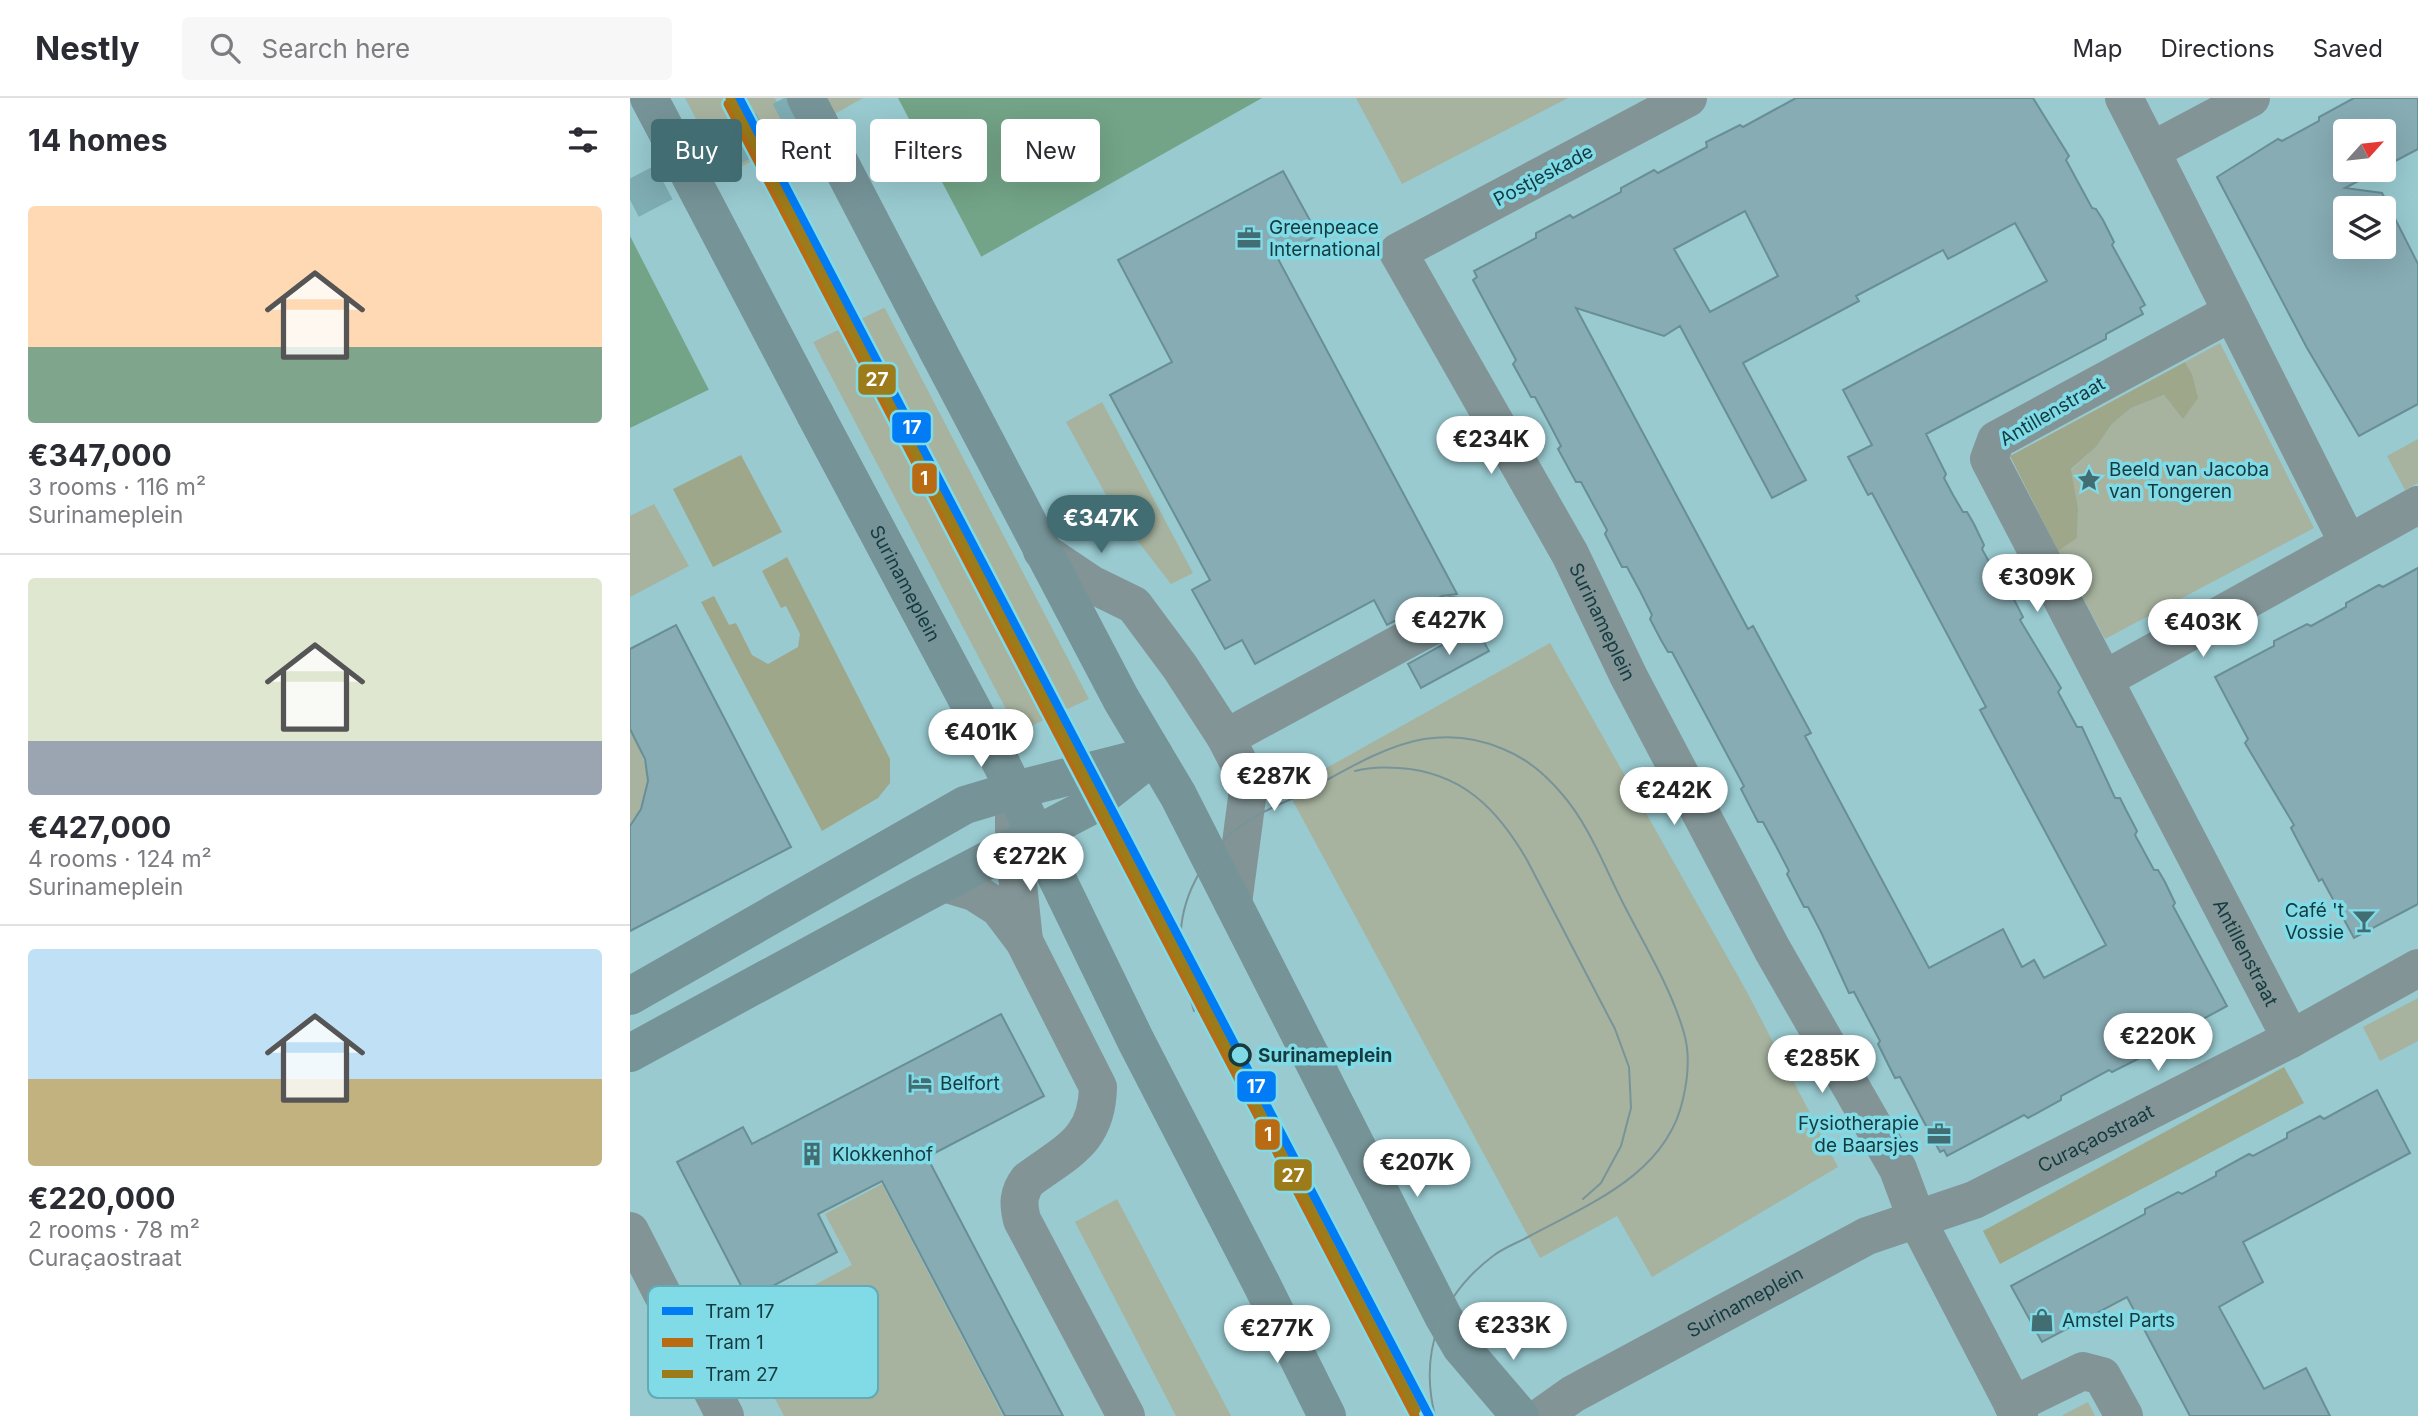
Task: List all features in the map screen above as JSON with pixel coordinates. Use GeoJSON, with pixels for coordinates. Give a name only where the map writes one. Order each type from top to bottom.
{"type":"FeatureCollection","features":[{"type":"Feature","properties":{"kind":"main road","name":"Surinameplein"},"geometry":{"type":"LineString","coordinates":[[649,98],[1015,790],[1025,841],[1136,1041],[1327,1416]]}},
{"type":"Feature","properties":{"kind":"main road"},"geometry":{"type":"LineString","coordinates":[[806,98],[1042,551],[1121,699],[1178,795],[1443,1316],[1461,1347],[1520,1416]]}},
{"type":"Feature","properties":{"kind":"main road"},"geometry":{"type":"LineString","coordinates":[[630,996],[965,806],[1015,790],[1154,755]]}},
{"type":"Feature","properties":{"kind":"main road"},"geometry":{"type":"LineString","coordinates":[[630,1053],[1087,808],[1154,755]]}},
{"type":"Feature","properties":{"kind":"main road","name":"Surinameplein"},"geometry":{"type":"LineString","coordinates":[[1261,1283],[1344,1416]]}},
{"type":"Feature","properties":{"kind":"street","name":"Postjeskade"},"geometry":{"type":"LineString","coordinates":[[1398,251],[1688,98]]}},
{"type":"Feature","properties":{"kind":"street"},"geometry":{"type":"LineString","coordinates":[[2124,98],[2348,543]]}},
{"type":"Feature","properties":{"kind":"street"},"geometry":{"type":"LineString","coordinates":[[2151,151],[2251,98]]}},
{"type":"Feature","properties":{"kind":"street","name":"Surinameplein"},"geometry":{"type":"LineString","coordinates":[[1398,251],[1570,555],[1629,677],[1772,948],[1898,1169],[1917,1220],[2016,1410],[2083,1371],[2102,1376],[2124,1416]]}},
{"type":"Feature","properties":{"kind":"street","name":"Antillenstraat"},"geometry":{"type":"LineString","coordinates":[[2232,312],[1996,440],[1989,459],[2291,1039]]}},
{"type":"Feature","properties":{"kind":"street"},"geometry":{"type":"LineString","coordinates":[[2105,679],[2418,505]]}},
{"type":"Feature","properties":{"kind":"street"},"geometry":{"type":"LineString","coordinates":[[1042,551],[1091,584],[1134,605],[1180,667],[1226,738],[1248,783],[1233,903]]}},
{"type":"Feature","properties":{"kind":"street"},"geometry":{"type":"LineString","coordinates":[[1226,738],[1452,615]]}},
{"type":"Feature","properties":{"kind":"street","name":"Surinameplein"},"geometry":{"type":"LineString","coordinates":[[1024,941],[1025,841]]}},
{"type":"Feature","properties":{"kind":"street","name":"Surinameplein"},"geometry":{"type":"LineString","coordinates":[[944,883],[974,892],[999,908],[1024,941],[1098,1087],[1096,1114],[1086,1135],[1028,1180],[1021,1189],[1019,1209],[1022,1220],[1125,1416]]}},
{"type":"Feature","properties":{"kind":"street","name":"Curaçaostraat"},"geometry":{"type":"LineString","coordinates":[[1917,1220],[1974,1200],[2291,1039],[2418,968]]}},
{"type":"Feature","properties":{"kind":"street","name":"Surinameplein"},"geometry":{"type":"LineString","coordinates":[[1542,1416],[1573,1394],[1867,1236],[1917,1220]]}},
{"type":"Feature","properties":{"kind":"street"},"geometry":{"type":"LineString","coordinates":[[630,1231],[658,1286]]}},
{"type":"Feature","properties":{"kind":"street"},"geometry":{"type":"LineString","coordinates":[[715,1398],[724,1416]]}},
{"type":"Feature","properties":{"kind":"shaded area"},"geometry":{"type":"Polygon","coordinates":[[[685,98],[775,98],[786,119],[756,119],[756,182],[819,182],[1089,699],[1018,732],[729,182],[742,182],[742,119],[696,119],[685,98]]]}},
{"type":"Feature","properties":{"kind":"shaded area"},"geometry":{"type":"Polygon","coordinates":[[[821,98],[868,98],[831,118],[821,98]]]}},
{"type":"Feature","properties":{"kind":"shaded area"},"geometry":{"type":"Polygon","coordinates":[[[870,98],[1262,98],[979,258],[630,428],[630,234],[722,182],[742,182],[742,171],[756,163],[756,182],[856,182],[856,119],[833,119],[870,98]]]}},
{"type":"Feature","properties":{"kind":"shaded area"},"geometry":{"type":"Polygon","coordinates":[[[1356,98],[1568,98],[1402,184],[1356,98]]]}},
{"type":"Feature","properties":{"kind":"shaded area"},"geometry":{"type":"Polygon","coordinates":[[[2220,343],[2314,528],[2105,639],[2058,551],[2077,537],[2078,508],[2071,470],[2096,447],[2112,424],[2131,408],[2164,395],[2183,418],[2192,374],[2185,362],[2220,343]]]}},
{"type":"Feature","properties":{"kind":"shaded area"},"geometry":{"type":"Polygon","coordinates":[[[2185,362],[2192,374],[2198,398],[2183,419],[2164,395],[2131,408],[2112,424],[2096,447],[2071,469],[2078,508],[2077,538],[2058,551],[2010,456],[2185,362]]]}},
{"type":"Feature","properties":{"kind":"shaded area"},"geometry":{"type":"Polygon","coordinates":[[[1102,402],[1193,573],[1171,584],[1116,513],[1066,422],[1102,402]]]}},
{"type":"Feature","properties":{"kind":"shaded area"},"geometry":{"type":"Polygon","coordinates":[[[2418,439],[2418,483],[2405,490],[2387,456],[2418,439]]]}},
{"type":"Feature","properties":{"kind":"shaded area"},"geometry":{"type":"Polygon","coordinates":[[[741,455],[782,532],[713,567],[673,489],[741,455]]]}},
{"type":"Feature","properties":{"kind":"shaded area"},"geometry":{"type":"Polygon","coordinates":[[[654,504],[689,566],[630,597],[630,516],[654,504]]]}},
{"type":"Feature","properties":{"kind":"shaded area"},"geometry":{"type":"Polygon","coordinates":[[[787,557],[890,759],[890,783],[878,798],[822,831],[701,602],[714,596],[729,625],[736,623],[752,655],[768,664],[798,647],[800,634],[786,606],[781,608],[762,571],[787,557]]]}},
{"type":"Feature","properties":{"kind":"shaded area"},"geometry":{"type":"Polygon","coordinates":[[[1550,643],[1747,992],[1838,1167],[1652,1277],[1617,1216],[1540,1258],[1287,790],[1550,643]]]}},
{"type":"Feature","properties":{"kind":"shaded area"},"geometry":{"type":"Polygon","coordinates":[[[630,729],[642,755],[647,778],[643,800],[630,826],[630,729]]]}},
{"type":"Feature","properties":{"kind":"shaded area"},"geometry":{"type":"Polygon","coordinates":[[[2418,998],[2418,1041],[2380,1061],[2363,1027],[2418,998]]]}},
{"type":"Feature","properties":{"kind":"shaded area"},"geometry":{"type":"Polygon","coordinates":[[[2284,1067],[2304,1103],[2000,1264],[1983,1231],[2284,1067]]]}},
{"type":"Feature","properties":{"kind":"shaded area"},"geometry":{"type":"Polygon","coordinates":[[[882,1184],[1003,1416],[784,1416],[775,1398],[878,1398],[878,1286],[812,1286],[852,1265],[825,1214],[882,1184]]]}},
{"type":"Feature","properties":{"kind":"shaded area"},"geometry":{"type":"Polygon","coordinates":[[[1117,1199],[1231,1416],[1176,1416],[1075,1222],[1117,1199]]]}},
{"type":"Feature","properties":{"kind":"shaded area"},"geometry":{"type":"Polygon","coordinates":[[[2088,1402],[2095,1416],[2063,1416],[2063,1415],[2088,1402]]]}},
{"type":"Feature","properties":{"kind":"pier"},"geometry":{"type":"Polygon","coordinates":[[[863,98],[898,98],[909,119],[870,119],[870,182],[942,182],[983,260],[710,392],[630,236],[630,230],[715,182],[742,182],[742,167],[756,159],[756,182],[856,182],[856,119],[826,119],[863,98]]]}},
{"type":"Feature","properties":{"kind":"building"},"geometry":{"type":"Polygon","coordinates":[[[1796,98],[2033,98],[2069,156],[2066,160],[2092,208],[2096,209],[2103,220],[2114,242],[2112,245],[2145,305],[2140,308],[2143,314],[2106,334],[2106,339],[1926,434],[1946,474],[1944,478],[1963,512],[1967,512],[1974,524],[1984,545],[1982,549],[2001,584],[2006,584],[2023,617],[2020,620],[2061,688],[2058,692],[2077,727],[2082,727],[2115,798],[2120,798],[2137,831],[2135,835],[2154,870],[2158,870],[2165,882],[2175,903],[2173,906],[2227,1006],[2146,1050],[2146,1055],[2112,1072],[2109,1070],[2061,1096],[2061,1100],[2028,1118],[2024,1115],[1947,1156],[1944,1150],[1940,1152],[1900,1077],[1895,1078],[1878,1044],[1880,1041],[1854,992],[1849,993],[1808,907],[1804,907],[1787,874],[1789,871],[1776,846],[1763,822],[1758,822],[1741,789],[1744,786],[1672,652],[1668,652],[1661,640],[1640,591],[1627,567],[1622,567],[1605,534],[1607,530],[1581,482],[1576,482],[1558,449],[1561,446],[1535,397],[1531,397],[1513,364],[1516,360],[1473,280],[1477,277],[1474,271],[1536,238],[1536,233],[1570,215],[1573,218],[1621,192],[1621,188],[1654,170],[1658,173],[1707,147],[1706,142],[1740,125],[1743,127],[1796,98]],[[1745,211],[1674,249],[1710,312],[1778,276],[1745,211]],[[2015,223],[1948,259],[1943,250],[1856,296],[1859,301],[1743,363],[1806,480],[1772,498],[1680,326],[1664,336],[1576,308],[1748,629],[1753,626],[1811,733],[1805,736],[1929,968],[2003,929],[2022,967],[2034,960],[2044,978],[2106,945],[1980,710],[1986,707],[1872,493],[1868,495],[1848,457],[1872,445],[1843,390],[2047,281],[2015,223]]]}},
{"type":"Feature","properties":{"kind":"building"},"geometry":{"type":"Polygon","coordinates":[[[2354,98],[2418,98],[2418,149],[2396,161],[2396,119],[2333,119],[2333,182],[2356,182],[2345,188],[2382,193],[2384,196],[2333,196],[2333,259],[2396,259],[2396,221],[2418,264],[2418,404],[2359,436],[2307,348],[2217,177],[2278,139],[2282,141],[2319,121],[2319,117],[2354,98]]]}},
{"type":"Feature","properties":{"kind":"building"},"geometry":{"type":"Polygon","coordinates":[[[1283,171],[1318,235],[1277,257],[1457,594],[1442,596],[1387,625],[1374,600],[1255,664],[1242,640],[1225,649],[1192,590],[1210,580],[1110,395],[1172,362],[1118,260],[1283,171]]]}},
{"type":"Feature","properties":{"kind":"building"},"geometry":{"type":"Polygon","coordinates":[[[2418,568],[2418,904],[2354,938],[2322,879],[2319,881],[2291,828],[2294,825],[2245,743],[2248,739],[2215,677],[2274,646],[2274,641],[2307,624],[2311,626],[2379,585],[2383,587],[2418,568]]]}},
{"type":"Feature","properties":{"kind":"building"},"geometry":{"type":"Polygon","coordinates":[[[1472,621],[1489,651],[1421,688],[1408,664],[1462,634],[1472,621]]]}},
{"type":"Feature","properties":{"kind":"building"},"geometry":{"type":"Polygon","coordinates":[[[676,625],[791,847],[630,931],[630,826],[641,809],[648,781],[645,759],[630,729],[630,649],[676,625]]]}},
{"type":"Feature","properties":{"kind":"building","name":"Klokkenhof"},"geometry":{"type":"Polygon","coordinates":[[[1001,1014],[1044,1096],[927,1157],[1063,1416],[1005,1416],[882,1181],[818,1214],[837,1252],[773,1286],[741,1286],[677,1162],[743,1127],[752,1144],[1001,1014]]]}},
{"type":"Feature","properties":{"kind":"building"},"geometry":{"type":"Polygon","coordinates":[[[2377,1090],[2410,1153],[2243,1242],[2263,1282],[2219,1307],[2264,1389],[2306,1368],[2330,1416],[2190,1416],[2127,1297],[2042,1342],[2011,1286],[2145,1214],[2145,1209],[2178,1192],[2182,1194],[2249,1154],[2253,1156],[2287,1138],[2287,1133],[2320,1116],[2324,1119],[2377,1090]]]}},
{"type":"Feature","properties":{"kind":"tunnel"},"geometry":{"type":"LineString","coordinates":[[630,200],[825,98]]}},
{"type":"Feature","properties":{"kind":"tram line","name":"27"},"geometry":{"type":"LineString","coordinates":[[730,98],[1416,1410]]}},
{"type":"Feature","properties":{"kind":"tram line","name":"17"},"geometry":{"type":"LineString","coordinates":[[739,98],[1429,1416]]}},
{"type":"Feature","properties":{"kind":"tram line","name":"1"},"geometry":{"type":"LineString","coordinates":[[728,104],[1415,1416]]}},
{"type":"Feature","properties":{"kind":"tram line"},"geometry":{"type":"LineString","coordinates":[[1194,1011],[1182,962],[1181,930],[1188,898],[1204,865],[1221,843],[1248,821],[1358,763],[1391,748],[1424,739],[1444,737],[1484,742],[1520,757],[1535,768],[1562,794],[1580,819],[1679,1016],[1688,1058],[1683,1099],[1674,1125],[1661,1148],[1643,1167],[1600,1199],[1497,1253],[1459,1289],[1447,1307],[1432,1348],[1430,1370],[1435,1416]]}},
{"type":"Feature","properties":{"kind":"tram line"},"geometry":{"type":"LineString","coordinates":[[1355,771],[1399,768],[1421,771],[1459,785],[1490,809],[1527,860],[1615,1029],[1629,1067],[1631,1108],[1621,1146],[1601,1183],[1583,1199]]}},
{"type":"Feature","properties":{"kind":"place","name":"Greenpeace International"},"geometry":{"type":"Point","coordinates":[1249,238]}},
{"type":"Feature","properties":{"kind":"place","name":"Beeld van Jacoba van Tongeren"},"geometry":{"type":"Point","coordinates":[2089,480]}},
{"type":"Feature","properties":{"kind":"place","name":"Café 't Vossie"},"geometry":{"type":"Point","coordinates":[2364,921]}},
{"type":"Feature","properties":{"kind":"place","name":"Surinameplein"},"geometry":{"type":"Point","coordinates":[1240,1055]}},
{"type":"Feature","properties":{"kind":"place","name":"Belfort"},"geometry":{"type":"Point","coordinates":[920,1083]}},
{"type":"Feature","properties":{"kind":"place","name":"Fysiotherapie de Baarsjes"},"geometry":{"type":"Point","coordinates":[1939,1134]}},
{"type":"Feature","properties":{"kind":"place","name":"Klokkenhof"},"geometry":{"type":"Point","coordinates":[812,1154]}},
{"type":"Feature","properties":{"kind":"place","name":"Amstel Parts"},"geometry":{"type":"Point","coordinates":[2042,1320]}}]}
